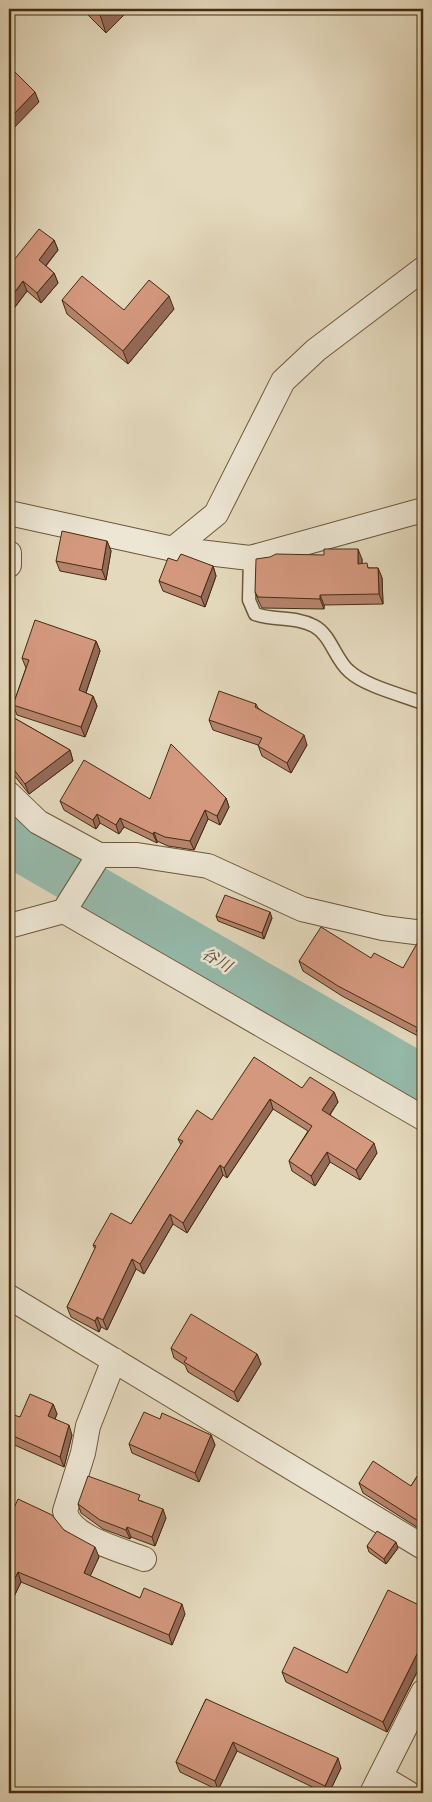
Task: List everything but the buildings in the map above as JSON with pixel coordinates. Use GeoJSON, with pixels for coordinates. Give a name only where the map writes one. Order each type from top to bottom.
{"type":"FeatureCollection","features":[{"type":"Feature","properties":{"kind":"street"},"geometry":{"type":"LineString","coordinates":[[173,549],[216,514],[282,381],[316,350],[423,269]]}},
{"type":"Feature","properties":{"kind":"street"},"geometry":{"type":"LineString","coordinates":[[9,513],[173,549],[250,558],[423,510]]}},
{"type":"Feature","properties":{"kind":"street"},"geometry":{"type":"LineString","coordinates":[[9,553],[9,565]]}},
{"type":"Feature","properties":{"kind":"street"},"geometry":{"type":"LineString","coordinates":[[9,794],[38,822],[96,861],[137,855],[208,866],[302,909],[383,928],[423,933]]}},
{"type":"Feature","properties":{"kind":"street"},"geometry":{"type":"LineString","coordinates":[[13,921],[68,905],[96,861]]}},
{"type":"Feature","properties":{"kind":"street"},"geometry":{"type":"LineString","coordinates":[[68,905],[423,1118]]}},
{"type":"Feature","properties":{"kind":"street"},"geometry":{"type":"LineString","coordinates":[[9,1297],[423,1547]]}},
{"type":"Feature","properties":{"kind":"street"},"geometry":{"type":"LineString","coordinates":[[114,1360],[88,1426],[83,1453],[65,1511],[66,1517],[84,1535],[144,1559]]}},
{"type":"Feature","properties":{"kind":"street"},"geometry":{"type":"LineString","coordinates":[[408,1793],[377,1785],[423,1692]]}},
{"type":"Feature","properties":{"kind":"lane"},"geometry":{"type":"LineString","coordinates":[[250,558],[249,600],[255,614],[263,618],[304,622],[316,627],[325,636],[341,663],[351,673],[423,703]]}},
{"type":"Feature","properties":{"kind":"waterway","name":"谷川"},"geometry":{"type":"LineString","coordinates":[[9,841],[423,1080]]}}]}
